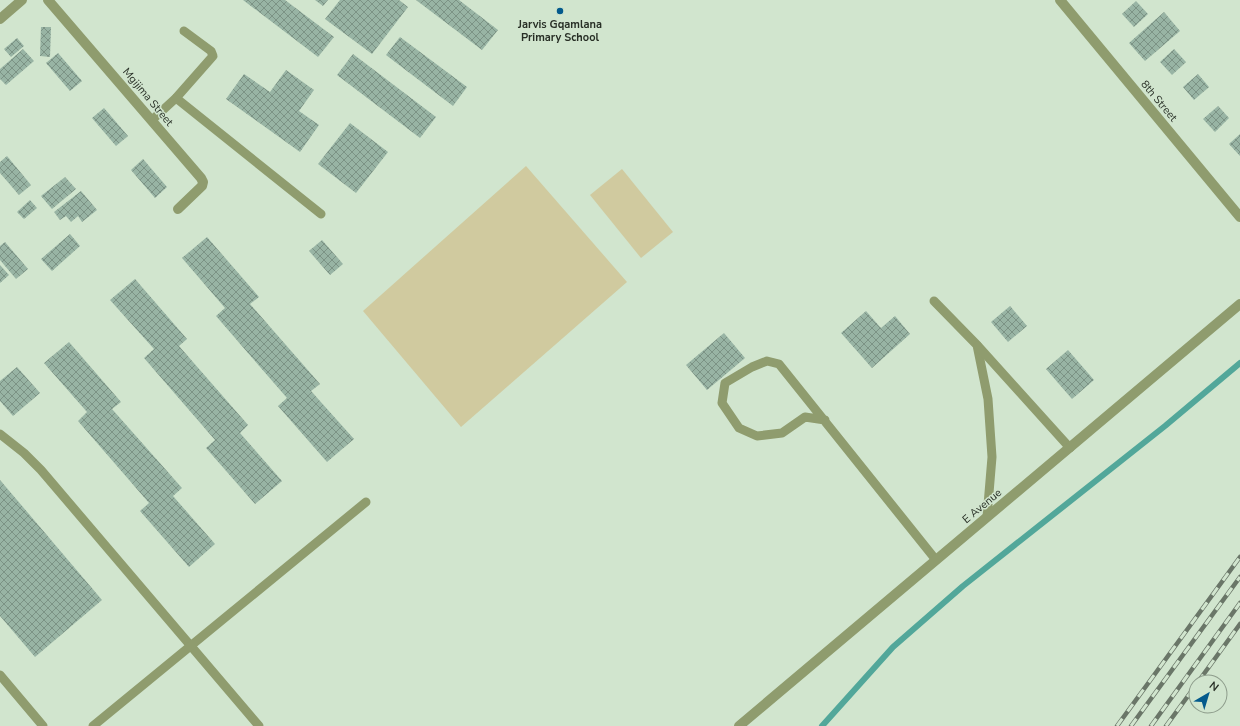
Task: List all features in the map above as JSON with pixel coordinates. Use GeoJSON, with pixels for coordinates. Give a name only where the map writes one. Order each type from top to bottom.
{"type":"FeatureCollection","features":[{"type":"Feature","properties":{"kind":"street"},"geometry":{"type":"LineString","coordinates":[[0,19],[22,0]]}},
{"type":"Feature","properties":{"kind":"street","name":"Mgijima Street"},"geometry":{"type":"LineString","coordinates":[[48,0],[152,120],[203,182],[200,189],[178,209]]}},
{"type":"Feature","properties":{"kind":"street","name":"8th Street"},"geometry":{"type":"LineString","coordinates":[[1060,0],[1240,217]]}},
{"type":"Feature","properties":{"kind":"street","name":"E Avenue"},"geometry":{"type":"LineString","coordinates":[[739,726],[1240,304]]}},
{"type":"Feature","properties":{"kind":"lane"},"geometry":{"type":"LineString","coordinates":[[152,120],[176,98],[213,56],[211,51],[184,31]]}},
{"type":"Feature","properties":{"kind":"lane"},"geometry":{"type":"LineString","coordinates":[[176,98],[321,214]]}},
{"type":"Feature","properties":{"kind":"lane"},"geometry":{"type":"LineString","coordinates":[[934,301],[977,345],[1070,448]]}},
{"type":"Feature","properties":{"kind":"lane"},"geometry":{"type":"LineString","coordinates":[[977,345],[988,399],[992,457],[987,517]]}},
{"type":"Feature","properties":{"kind":"lane"},"geometry":{"type":"LineString","coordinates":[[825,420],[804,417],[782,433],[757,436],[739,428],[722,403],[725,383],[752,367],[766,361],[779,364],[825,420],[936,560]]}},
{"type":"Feature","properties":{"kind":"lane"},"geometry":{"type":"LineString","coordinates":[[0,434],[24,453],[41,470],[190,647],[259,726]]}},
{"type":"Feature","properties":{"kind":"lane"},"geometry":{"type":"LineString","coordinates":[[93,726],[366,502]]}},
{"type":"Feature","properties":{"kind":"lane"},"geometry":{"type":"LineString","coordinates":[[0,675],[43,726]]}},
{"type":"Feature","properties":{"kind":"shaded area"},"geometry":{"type":"Polygon","coordinates":[[[526,166],[627,282],[461,427],[363,311],[526,166]]]}},
{"type":"Feature","properties":{"kind":"shaded area"},"geometry":{"type":"Polygon","coordinates":[[[622,169],[673,232],[641,258],[590,195],[622,169]]]}},
{"type":"Feature","properties":{"kind":"building"},"geometry":{"type":"Polygon","coordinates":[[[243,0],[285,0],[334,37],[318,57],[243,0]]]}},
{"type":"Feature","properties":{"kind":"building"},"geometry":{"type":"Polygon","coordinates":[[[315,0],[328,0],[323,6],[315,0]]]}},
{"type":"Feature","properties":{"kind":"building"},"geometry":{"type":"Polygon","coordinates":[[[340,0],[399,0],[408,7],[372,54],[325,19],[340,0]]]}},
{"type":"Feature","properties":{"kind":"building"},"geometry":{"type":"Polygon","coordinates":[[[416,0],[459,0],[498,30],[482,50],[416,0]]]}},
{"type":"Feature","properties":{"kind":"building"},"geometry":{"type":"Polygon","coordinates":[[[1136,1],[1148,14],[1134,27],[1122,14],[1136,1]]]}},
{"type":"Feature","properties":{"kind":"building"},"geometry":{"type":"Polygon","coordinates":[[[1164,12],[1180,31],[1145,61],[1129,43],[1164,12]]]}},
{"type":"Feature","properties":{"kind":"building"},"geometry":{"type":"Polygon","coordinates":[[[41,27],[51,27],[50,57],[40,56],[41,27]]]}},
{"type":"Feature","properties":{"kind":"building"},"geometry":{"type":"Polygon","coordinates":[[[400,37],[467,87],[453,106],[386,55],[400,37]]]}},
{"type":"Feature","properties":{"kind":"building"},"geometry":{"type":"Polygon","coordinates":[[[17,38],[24,46],[11,57],[4,49],[17,38]]]}},
{"type":"Feature","properties":{"kind":"building"},"geometry":{"type":"Polygon","coordinates":[[[23,49],[34,61],[6,85],[0,79],[0,69],[23,49]]]}},
{"type":"Feature","properties":{"kind":"building"},"geometry":{"type":"Polygon","coordinates":[[[1174,49],[1186,62],[1172,75],[1160,62],[1174,49]]]}},
{"type":"Feature","properties":{"kind":"building"},"geometry":{"type":"Polygon","coordinates":[[[58,53],[82,81],[70,91],[46,63],[58,53]]]}},
{"type":"Feature","properties":{"kind":"building"},"geometry":{"type":"Polygon","coordinates":[[[353,54],[436,117],[420,138],[337,75],[353,54]]]}},
{"type":"Feature","properties":{"kind":"building"},"geometry":{"type":"Polygon","coordinates":[[[286,70],[314,90],[299,111],[319,125],[300,152],[226,99],[244,74],[270,92],[286,70]]]}},
{"type":"Feature","properties":{"kind":"building"},"geometry":{"type":"Polygon","coordinates":[[[1198,74],[1209,87],[1194,100],[1183,87],[1198,74]]]}},
{"type":"Feature","properties":{"kind":"building"},"geometry":{"type":"Polygon","coordinates":[[[1218,106],[1229,118],[1215,132],[1203,119],[1218,106]]]}},
{"type":"Feature","properties":{"kind":"building"},"geometry":{"type":"Polygon","coordinates":[[[104,108],[128,136],[116,146],[92,118],[104,108]]]}},
{"type":"Feature","properties":{"kind":"building"},"geometry":{"type":"Polygon","coordinates":[[[350,123],[388,152],[356,193],[318,164],[350,123]]]}},
{"type":"Feature","properties":{"kind":"building"},"geometry":{"type":"Polygon","coordinates":[[[1240,134],[1240,156],[1229,144],[1240,134]]]}},
{"type":"Feature","properties":{"kind":"building"},"geometry":{"type":"Polygon","coordinates":[[[7,156],[31,185],[19,195],[0,173],[0,162],[7,156]]]}},
{"type":"Feature","properties":{"kind":"building"},"geometry":{"type":"Polygon","coordinates":[[[143,159],[167,187],[155,198],[131,170],[143,159]]]}},
{"type":"Feature","properties":{"kind":"building"},"geometry":{"type":"Polygon","coordinates":[[[65,177],[76,189],[52,209],[41,196],[65,177]]]}},
{"type":"Feature","properties":{"kind":"building"},"geometry":{"type":"Polygon","coordinates":[[[81,191],[97,210],[82,222],[78,216],[71,222],[66,216],[60,220],[54,212],[81,191]]]}},
{"type":"Feature","properties":{"kind":"building"},"geometry":{"type":"Polygon","coordinates":[[[30,200],[37,208],[24,219],[17,212],[30,200]]]}},
{"type":"Feature","properties":{"kind":"building"},"geometry":{"type":"Polygon","coordinates":[[[70,234],[80,246],[52,271],[41,259],[70,234]]]}},
{"type":"Feature","properties":{"kind":"building"},"geometry":{"type":"Polygon","coordinates":[[[207,237],[259,297],[250,304],[320,384],[311,391],[354,439],[327,462],[278,406],[287,398],[216,316],[225,308],[182,258],[207,237]]]}},
{"type":"Feature","properties":{"kind":"building"},"geometry":{"type":"Polygon","coordinates":[[[322,240],[343,264],[330,275],[309,251],[322,240]]]}},
{"type":"Feature","properties":{"kind":"building"},"geometry":{"type":"Polygon","coordinates":[[[5,242],[28,269],[16,279],[0,260],[0,246],[5,242]]]}},
{"type":"Feature","properties":{"kind":"building"},"geometry":{"type":"Polygon","coordinates":[[[0,265],[9,275],[0,283],[0,265]]]}},
{"type":"Feature","properties":{"kind":"building"},"geometry":{"type":"Polygon","coordinates":[[[135,279],[187,339],[179,346],[248,425],[240,433],[282,481],[255,504],[206,448],[215,440],[144,358],[154,349],[110,300],[135,279]]]}},
{"type":"Feature","properties":{"kind":"building"},"geometry":{"type":"Polygon","coordinates":[[[1010,306],[1027,326],[1008,342],[991,322],[1010,306]]]}},
{"type":"Feature","properties":{"kind":"building"},"geometry":{"type":"Polygon","coordinates":[[[866,311],[881,328],[895,316],[910,334],[872,368],[841,333],[866,311]]]}},
{"type":"Feature","properties":{"kind":"building"},"geometry":{"type":"Polygon","coordinates":[[[724,333],[745,358],[707,390],[686,365],[724,333]]]}},
{"type":"Feature","properties":{"kind":"building"},"geometry":{"type":"Polygon","coordinates":[[[69,342],[121,402],[112,409],[182,488],[173,496],[215,544],[189,567],[140,511],[149,503],[78,421],[87,412],[44,363],[69,342]]]}},
{"type":"Feature","properties":{"kind":"building"},"geometry":{"type":"Polygon","coordinates":[[[1068,350],[1094,380],[1072,399],[1046,369],[1068,350]]]}},
{"type":"Feature","properties":{"kind":"building"},"geometry":{"type":"Polygon","coordinates":[[[17,367],[40,393],[13,416],[0,401],[0,381],[17,367]]]}},
{"type":"Feature","properties":{"kind":"building"},"geometry":{"type":"Polygon","coordinates":[[[0,480],[102,600],[35,657],[0,616],[0,480]]]}},
{"type":"Feature","properties":{"kind":"waterway"},"geometry":{"type":"LineString","coordinates":[[822,726],[893,647],[963,586],[1165,426],[1240,363]]}},
{"type":"Feature","properties":{"kind":"railway"},"geometry":{"type":"LineString","coordinates":[[1117,726],[1240,557]]}},
{"type":"Feature","properties":{"kind":"railway"},"geometry":{"type":"LineString","coordinates":[[1131,726],[1240,577]]}},
{"type":"Feature","properties":{"kind":"railway"},"geometry":{"type":"LineString","coordinates":[[1151,726],[1240,603]]}},
{"type":"Feature","properties":{"kind":"railway"},"geometry":{"type":"LineString","coordinates":[[1204,674],[1240,624]]}},
{"type":"Feature","properties":{"kind":"railway"},"geometry":{"type":"LineString","coordinates":[[1166,726],[1188,696]]}},
{"type":"Feature","properties":{"kind":"place","name":"Jarvis Gqamlana Primary School"},"geometry":{"type":"Point","coordinates":[560,11]}}]}
